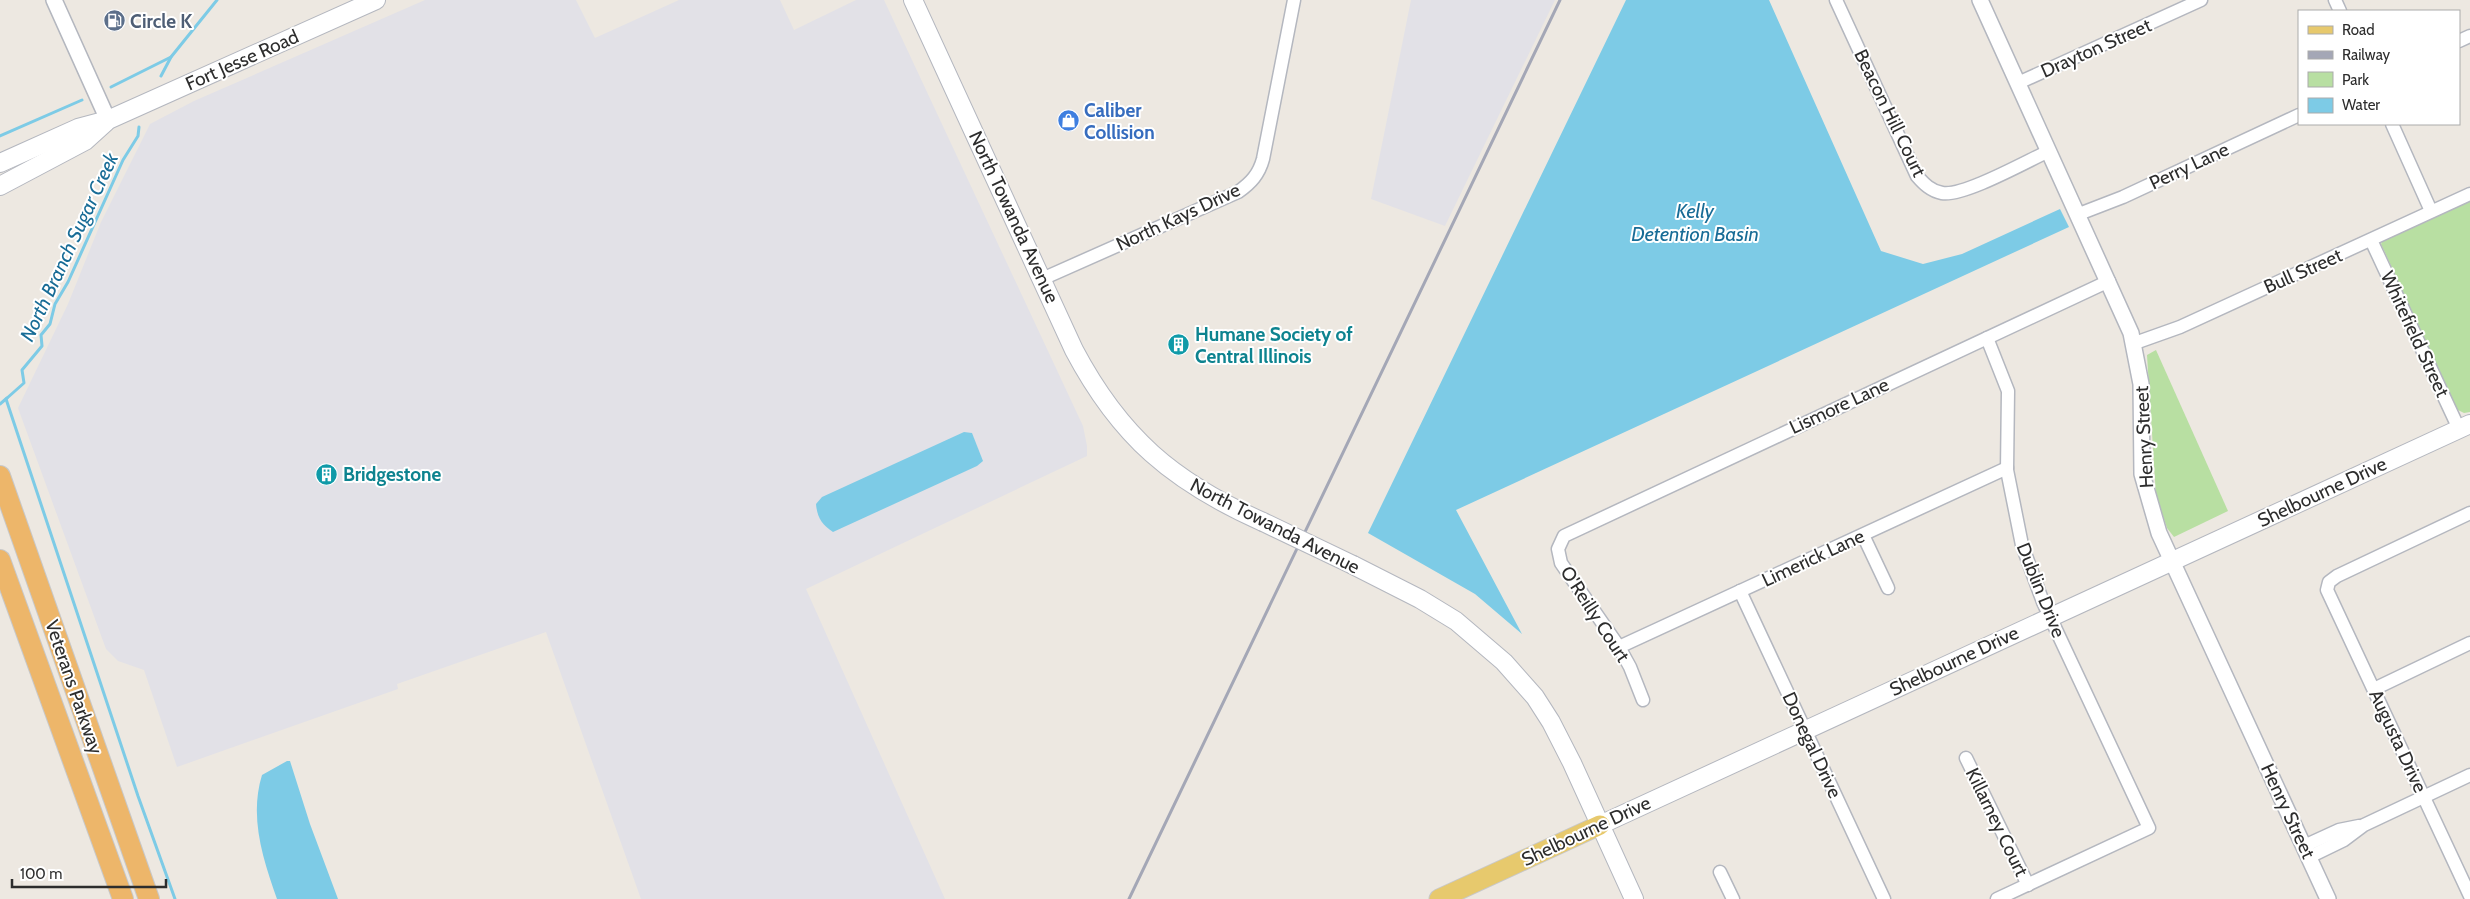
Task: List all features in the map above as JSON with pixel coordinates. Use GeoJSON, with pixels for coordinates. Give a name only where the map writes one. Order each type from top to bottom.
{"type":"FeatureCollection","features":[{"type":"Feature","properties":{"kind":"highway","name":"Veterans Parkway"},"geometry":{"type":"LineString","coordinates":[[0,476],[149,899]]}},
{"type":"Feature","properties":{"kind":"highway","name":"Veterans Parkway"},"geometry":{"type":"LineString","coordinates":[[0,560],[123,899]]}},
{"type":"Feature","properties":{"kind":"main road","name":"Fort Jesse Road"},"geometry":{"type":"LineString","coordinates":[[0,163],[78,128],[108,120],[376,0]]}},
{"type":"Feature","properties":{"kind":"main road","name":"North Towanda Avenue"},"geometry":{"type":"LineString","coordinates":[[913,0],[1089,378],[1122,423],[1146,450],[1171,471],[1229,506],[1353,565],[1438,609],[1473,634],[1504,662],[1535,697],[1551,722],[1634,899]]}},
{"type":"Feature","properties":{"kind":"main road","name":"Fort Jesse Road"},"geometry":{"type":"LineString","coordinates":[[0,186],[85,141],[108,120]]}},
{"type":"Feature","properties":{"kind":"main road","name":"Shelbourne Drive"},"geometry":{"type":"LineString","coordinates":[[1439,899],[2464,427]]}},
{"type":"Feature","properties":{"kind":"street"},"geometry":{"type":"LineString","coordinates":[[54,0],[108,120]]}},
{"type":"Feature","properties":{"kind":"street","name":"North Kays Drive"},"geometry":{"type":"LineString","coordinates":[[1042,279],[1238,192],[1252,181],[1263,158],[1294,0]]}},
{"type":"Feature","properties":{"kind":"street","name":"Beacon Hill Court"},"geometry":{"type":"LineString","coordinates":[[1836,0],[1917,176],[1924,184],[1942,193],[1961,192],[2049,151]]}},
{"type":"Feature","properties":{"kind":"street","name":"Henry Street"},"geometry":{"type":"LineString","coordinates":[[1980,0],[2079,214],[2135,343],[2141,384],[2142,474],[2159,533],[2328,899]]}},
{"type":"Feature","properties":{"kind":"street","name":"Drayton Street"},"geometry":{"type":"LineString","coordinates":[[2018,83],[2201,0]]}},
{"type":"Feature","properties":{"kind":"street","name":"Perry Lane"},"geometry":{"type":"LineString","coordinates":[[2079,214],[2123,197],[2298,115]]}},
{"type":"Feature","properties":{"kind":"street"},"geometry":{"type":"LineString","coordinates":[[2392,125],[2431,212]]}},
{"type":"Feature","properties":{"kind":"street","name":"Bull Street"},"geometry":{"type":"LineString","coordinates":[[2135,343],[2180,327],[2470,194]]}},
{"type":"Feature","properties":{"kind":"street","name":"Whitefield Street"},"geometry":{"type":"LineString","coordinates":[[2371,240],[2464,427]]}},
{"type":"Feature","properties":{"kind":"street","name":"Lismore Lane"},"geometry":{"type":"LineString","coordinates":[[1570,532],[2109,281]]}},
{"type":"Feature","properties":{"kind":"street","name":"Dublin Drive"},"geometry":{"type":"LineString","coordinates":[[1987,338],[2008,391],[2007,468],[2013,509],[2022,545],[2050,617],[2148,828],[2028,885]]}},
{"type":"Feature","properties":{"kind":"street","name":"Limerick Lane"},"geometry":{"type":"LineString","coordinates":[[1619,648],[2007,468]]}},
{"type":"Feature","properties":{"kind":"street","name":"Augusta Drive"},"geometry":{"type":"LineString","coordinates":[[2470,513],[2337,576],[2327,586],[2328,596],[2374,689],[2470,896]]}},
{"type":"Feature","properties":{"kind":"street","name":"O'Reilly Court"},"geometry":{"type":"LineString","coordinates":[[1570,532],[1560,542],[1558,557],[1619,648],[1630,667],[1643,700]]}},
{"type":"Feature","properties":{"kind":"street"},"geometry":{"type":"LineString","coordinates":[[1863,534],[1888,588]]}},
{"type":"Feature","properties":{"kind":"street","name":"Donegal Drive"},"geometry":{"type":"LineString","coordinates":[[1740,591],[1884,899]]}},
{"type":"Feature","properties":{"kind":"street"},"geometry":{"type":"LineString","coordinates":[[2374,689],[2470,644]]}},
{"type":"Feature","properties":{"kind":"street","name":"Killarney Court"},"geometry":{"type":"LineString","coordinates":[[1966,758],[2028,885]]}},
{"type":"Feature","properties":{"kind":"street"},"geometry":{"type":"LineString","coordinates":[[2306,852],[2338,830],[2364,825],[2470,774]]}},
{"type":"Feature","properties":{"kind":"street"},"geometry":{"type":"LineString","coordinates":[[1720,872],[1733,899]]}},
{"type":"Feature","properties":{"kind":"street"},"geometry":{"type":"LineString","coordinates":[[1997,899],[2028,885]]}},
{"type":"Feature","properties":{"kind":"shaded area","name":"Bridgestone"},"geometry":{"type":"Polygon","coordinates":[[[425,0],[576,0],[595,38],[679,0],[780,0],[794,30],[856,0],[884,0],[1083,426],[1087,446],[1087,456],[806,589],[945,899],[641,899],[546,632],[397,684],[398,689],[177,767],[144,670],[118,661],[106,649],[18,408],[68,304],[101,222],[150,124],[194,101],[425,0]]]}},
{"type":"Feature","properties":{"kind":"shaded area"},"geometry":{"type":"Polygon","coordinates":[[[1411,0],[1555,0],[1445,226],[1371,199],[1411,0]]]}},
{"type":"Feature","properties":{"kind":"green space"},"geometry":{"type":"Polygon","coordinates":[[[2470,200],[2470,412],[2464,413],[2456,409],[2381,244],[2384,238],[2470,200]]]}},
{"type":"Feature","properties":{"kind":"green space"},"geometry":{"type":"Polygon","coordinates":[[[2156,350],[2228,511],[2174,537],[2167,528],[2156,496],[2147,355],[2156,350]]]}},
{"type":"Feature","properties":{"kind":"water","name":"Kelly Detention Basin"},"geometry":{"type":"Polygon","coordinates":[[[1626,0],[1769,0],[1881,251],[1923,264],[1962,254],[2060,209],[2069,227],[1456,510],[1522,634],[1475,594],[1368,533],[1626,0]]]}},
{"type":"Feature","properties":{"kind":"water"},"geometry":{"type":"Polygon","coordinates":[[[964,432],[972,433],[983,461],[977,466],[833,532],[821,520],[816,504],[822,497],[964,432]]]}},
{"type":"Feature","properties":{"kind":"water"},"geometry":{"type":"Polygon","coordinates":[[[290,761],[310,824],[338,899],[277,899],[259,838],[257,822],[258,791],[262,775],[290,761]]]}},
{"type":"Feature","properties":{"kind":"waterway","name":"North Branch Sugar Creek"},"geometry":{"type":"LineString","coordinates":[[161,76],[171,57],[217,0]]}},
{"type":"Feature","properties":{"kind":"waterway"},"geometry":{"type":"LineString","coordinates":[[111,87],[171,57]]}},
{"type":"Feature","properties":{"kind":"waterway"},"geometry":{"type":"LineString","coordinates":[[0,136],[82,100]]}},
{"type":"Feature","properties":{"kind":"waterway"},"geometry":{"type":"LineString","coordinates":[[139,127],[138,136],[123,160],[68,282],[55,304],[50,324],[41,335],[42,346],[22,370],[24,383],[6,399],[138,796],[175,899]]}},
{"type":"Feature","properties":{"kind":"waterway","name":"North Branch Sugar Creek"},"geometry":{"type":"LineString","coordinates":[[0,404],[7,398]]}},
{"type":"Feature","properties":{"kind":"railway"},"geometry":{"type":"LineString","coordinates":[[1129,899],[1560,0]]}},
{"type":"Feature","properties":{"kind":"place","name":"Circle K"},"geometry":{"type":"Point","coordinates":[114,21]}},
{"type":"Feature","properties":{"kind":"place","name":"Caliber Collision"},"geometry":{"type":"Point","coordinates":[1068,121]}},
{"type":"Feature","properties":{"kind":"place","name":"Humane Society of Central Illinois"},"geometry":{"type":"Point","coordinates":[1179,345]}},
{"type":"Feature","properties":{"kind":"place","name":"Bridgestone"},"geometry":{"type":"Point","coordinates":[327,474]}}]}
